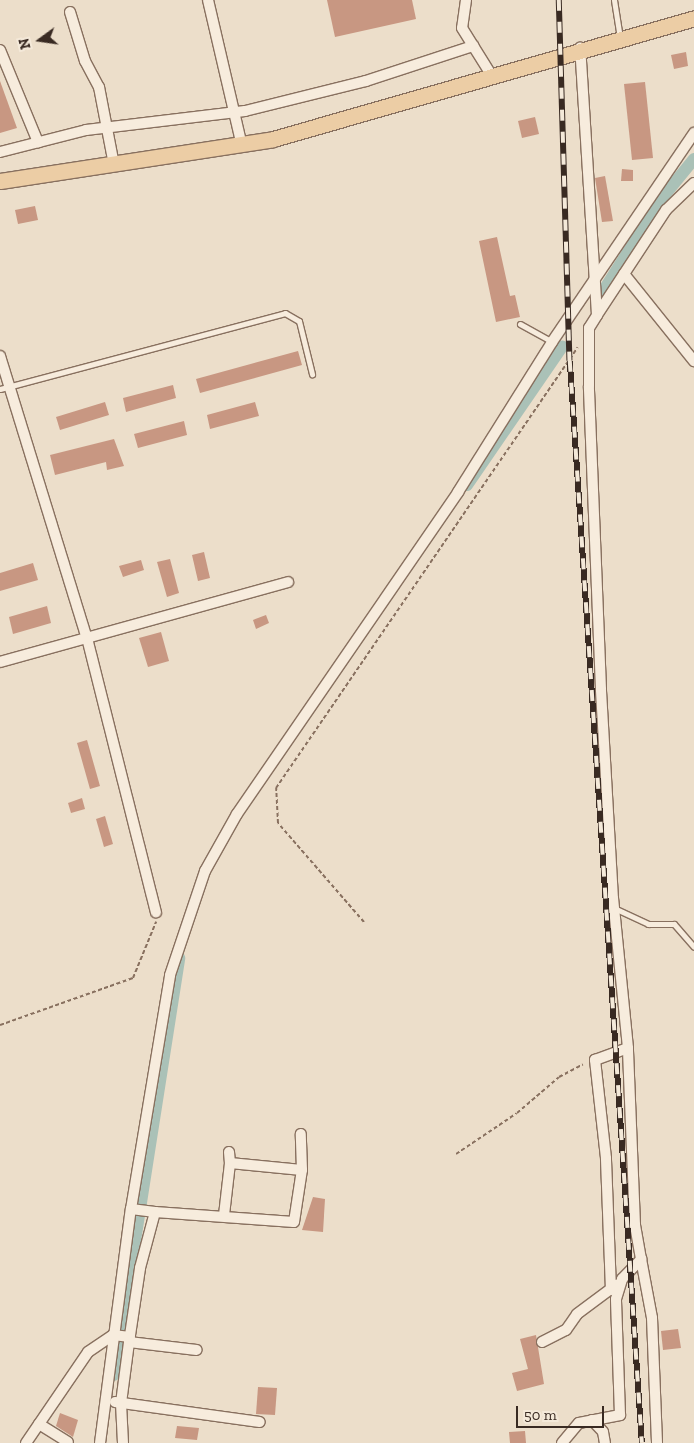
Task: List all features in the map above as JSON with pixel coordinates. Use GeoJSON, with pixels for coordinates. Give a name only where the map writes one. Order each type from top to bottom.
{"type":"FeatureCollection","features":[{"type":"Feature","properties":{"kind":"main road"},"geometry":{"type":"LineString","coordinates":[[0,181],[113,160],[242,146],[492,76],[580,48],[694,18]]}},
{"type":"Feature","properties":{"kind":"street"},"geometry":{"type":"LineString","coordinates":[[208,0],[242,146]]}},
{"type":"Feature","properties":{"kind":"street"},"geometry":{"type":"LineString","coordinates":[[466,0],[462,28],[492,76]]}},
{"type":"Feature","properties":{"kind":"street"},"geometry":{"type":"LineString","coordinates":[[70,12],[108,126],[113,160]]}},
{"type":"Feature","properties":{"kind":"street"},"geometry":{"type":"LineString","coordinates":[[0,152],[108,126],[234,112],[366,81],[473,46]]}},
{"type":"Feature","properties":{"kind":"street"},"geometry":{"type":"LineString","coordinates":[[580,48],[593,285],[597,315]]}},
{"type":"Feature","properties":{"kind":"street"},"geometry":{"type":"LineString","coordinates":[[0,50],[38,142]]}},
{"type":"Feature","properties":{"kind":"street"},"geometry":{"type":"LineString","coordinates":[[123,1443],[112,1402],[123,1337],[132,1209],[170,975],[205,871],[237,814],[458,492],[552,342],[593,285],[694,133]]}},
{"type":"Feature","properties":{"kind":"street"},"geometry":{"type":"LineString","coordinates":[[657,1443],[652,1318],[634,1224],[628,1048],[614,908],[590,328],[666,210],[694,183]]}},
{"type":"Feature","properties":{"kind":"street"},"geometry":{"type":"LineString","coordinates":[[624,274],[694,361]]}},
{"type":"Feature","properties":{"kind":"street"},"geometry":{"type":"LineString","coordinates":[[0,356],[4,388],[87,638],[156,912]]}},
{"type":"Feature","properties":{"kind":"street"},"geometry":{"type":"LineString","coordinates":[[0,662],[288,582]]}},
{"type":"Feature","properties":{"kind":"street"},"geometry":{"type":"LineString","coordinates":[[611,1290],[606,1158],[595,1060],[628,1048]]}},
{"type":"Feature","properties":{"kind":"street"},"geometry":{"type":"LineString","coordinates":[[132,1209],[294,1222],[302,1170],[301,1134]]}},
{"type":"Feature","properties":{"kind":"street"},"geometry":{"type":"LineString","coordinates":[[224,1215],[230,1163],[229,1152]]}},
{"type":"Feature","properties":{"kind":"street"},"geometry":{"type":"LineString","coordinates":[[230,1163],[302,1170]]}},
{"type":"Feature","properties":{"kind":"street"},"geometry":{"type":"LineString","coordinates":[[100,1443],[112,1402],[123,1337],[140,1268],[150,1211]]}},
{"type":"Feature","properties":{"kind":"street"},"geometry":{"type":"LineString","coordinates":[[542,1342],[566,1330],[576,1314],[611,1290],[641,1260]]}},
{"type":"Feature","properties":{"kind":"street"},"geometry":{"type":"LineString","coordinates":[[562,1443],[579,1423],[620,1415],[616,1299],[622,1280]]}},
{"type":"Feature","properties":{"kind":"street"},"geometry":{"type":"LineString","coordinates":[[26,1443],[88,1352],[123,1337],[197,1350]]}},
{"type":"Feature","properties":{"kind":"street"},"geometry":{"type":"LineString","coordinates":[[112,1402],[260,1422]]}},
{"type":"Feature","properties":{"kind":"street"},"geometry":{"type":"LineString","coordinates":[[592,1420],[603,1432],[605,1443]]}},
{"type":"Feature","properties":{"kind":"street"},"geometry":{"type":"LineString","coordinates":[[39,1424],[68,1442]]}},
{"type":"Feature","properties":{"kind":"lane"},"geometry":{"type":"LineString","coordinates":[[614,0],[620,39]]}},
{"type":"Feature","properties":{"kind":"lane"},"geometry":{"type":"LineString","coordinates":[[4,388],[285,313],[299,321],[312,374]]}},
{"type":"Feature","properties":{"kind":"lane"},"geometry":{"type":"LineString","coordinates":[[520,324],[552,342]]}},
{"type":"Feature","properties":{"kind":"lane"},"geometry":{"type":"LineString","coordinates":[[614,908],[648,924],[674,924],[694,947]]}},
{"type":"Feature","properties":{"kind":"path"},"geometry":{"type":"LineString","coordinates":[[364,922],[278,823],[276,788],[590,328]]}},
{"type":"Feature","properties":{"kind":"path"},"geometry":{"type":"LineString","coordinates":[[0,1025],[133,978],[154,930],[156,912]]}},
{"type":"Feature","properties":{"kind":"path"},"geometry":{"type":"LineString","coordinates":[[456,1154],[517,1113],[567,1071],[595,1060]]}},
{"type":"Feature","properties":{"kind":"building"},"geometry":{"type":"Polygon","coordinates":[[[327,0],[412,0],[416,19],[335,37],[327,0]]]}},
{"type":"Feature","properties":{"kind":"building"},"geometry":{"type":"Polygon","coordinates":[[[686,52],[688,66],[674,69],[671,55],[686,52]]]}},
{"type":"Feature","properties":{"kind":"building"},"geometry":{"type":"Polygon","coordinates":[[[0,81],[17,128],[0,133],[0,81]]]}},
{"type":"Feature","properties":{"kind":"building"},"geometry":{"type":"Polygon","coordinates":[[[645,82],[653,158],[632,160],[624,84],[645,82]]]}},
{"type":"Feature","properties":{"kind":"building"},"geometry":{"type":"Polygon","coordinates":[[[535,117],[539,134],[522,138],[518,121],[535,117]]]}},
{"type":"Feature","properties":{"kind":"building"},"geometry":{"type":"Polygon","coordinates":[[[622,169],[633,170],[633,181],[621,181],[622,169]]]}},
{"type":"Feature","properties":{"kind":"building"},"geometry":{"type":"Polygon","coordinates":[[[605,176],[613,221],[602,222],[595,178],[605,176]]]}},
{"type":"Feature","properties":{"kind":"building"},"geometry":{"type":"Polygon","coordinates":[[[35,206],[38,220],[18,224],[15,210],[35,206]]]}},
{"type":"Feature","properties":{"kind":"building"},"geometry":{"type":"Polygon","coordinates":[[[497,237],[510,296],[515,295],[520,317],[496,322],[479,241],[497,237]]]}},
{"type":"Feature","properties":{"kind":"building"},"geometry":{"type":"Polygon","coordinates":[[[298,351],[302,365],[200,393],[196,379],[298,351]]]}},
{"type":"Feature","properties":{"kind":"building"},"geometry":{"type":"Polygon","coordinates":[[[173,385],[176,398],[126,412],[123,398],[173,385]]]}},
{"type":"Feature","properties":{"kind":"building"},"geometry":{"type":"Polygon","coordinates":[[[105,402],[109,415],[60,430],[56,417],[105,402]]]}},
{"type":"Feature","properties":{"kind":"building"},"geometry":{"type":"Polygon","coordinates":[[[255,402],[259,416],[210,429],[207,415],[255,402]]]}},
{"type":"Feature","properties":{"kind":"building"},"geometry":{"type":"Polygon","coordinates":[[[184,421],[187,435],[138,448],[134,434],[184,421]]]}},
{"type":"Feature","properties":{"kind":"building"},"geometry":{"type":"Polygon","coordinates":[[[114,439],[124,466],[107,470],[106,462],[55,475],[50,455],[114,439]]]}},
{"type":"Feature","properties":{"kind":"building"},"geometry":{"type":"Polygon","coordinates":[[[204,552],[210,578],[198,581],[192,555],[204,552]]]}},
{"type":"Feature","properties":{"kind":"building"},"geometry":{"type":"Polygon","coordinates":[[[170,559],[179,593],[167,597],[157,562],[170,559]]]}},
{"type":"Feature","properties":{"kind":"building"},"geometry":{"type":"Polygon","coordinates":[[[141,560],[144,570],[123,577],[119,566],[141,560]]]}},
{"type":"Feature","properties":{"kind":"building"},"geometry":{"type":"Polygon","coordinates":[[[33,563],[38,580],[0,591],[0,573],[33,563]]]}},
{"type":"Feature","properties":{"kind":"building"},"geometry":{"type":"Polygon","coordinates":[[[47,606],[51,623],[13,634],[9,617],[47,606]]]}},
{"type":"Feature","properties":{"kind":"building"},"geometry":{"type":"Polygon","coordinates":[[[266,615],[269,623],[256,629],[253,620],[266,615]]]}},
{"type":"Feature","properties":{"kind":"building"},"geometry":{"type":"Polygon","coordinates":[[[161,632],[169,661],[148,667],[139,638],[161,632]]]}},
{"type":"Feature","properties":{"kind":"building"},"geometry":{"type":"Polygon","coordinates":[[[87,740],[100,786],[90,789],[77,743],[87,740]]]}},
{"type":"Feature","properties":{"kind":"building"},"geometry":{"type":"Polygon","coordinates":[[[82,798],[85,809],[71,813],[68,803],[82,798]]]}},
{"type":"Feature","properties":{"kind":"building"},"geometry":{"type":"Polygon","coordinates":[[[105,816],[113,844],[104,847],[96,819],[105,816]]]}},
{"type":"Feature","properties":{"kind":"building"},"geometry":{"type":"Polygon","coordinates":[[[313,1197],[325,1199],[323,1232],[302,1230],[313,1197]]]}},
{"type":"Feature","properties":{"kind":"building"},"geometry":{"type":"Polygon","coordinates":[[[678,1329],[681,1348],[663,1350],[661,1331],[678,1329]]]}},
{"type":"Feature","properties":{"kind":"building"},"geometry":{"type":"Polygon","coordinates":[[[536,1335],[544,1384],[517,1391],[512,1373],[528,1369],[520,1339],[536,1335]]]}},
{"type":"Feature","properties":{"kind":"building"},"geometry":{"type":"Polygon","coordinates":[[[258,1387],[277,1388],[275,1415],[256,1414],[258,1387]]]}},
{"type":"Feature","properties":{"kind":"building"},"geometry":{"type":"Polygon","coordinates":[[[60,1413],[78,1420],[73,1437],[56,1426],[60,1413]]]}},
{"type":"Feature","properties":{"kind":"building"},"geometry":{"type":"Polygon","coordinates":[[[177,1426],[199,1428],[197,1440],[175,1438],[177,1426]]]}},
{"type":"Feature","properties":{"kind":"building"},"geometry":{"type":"Polygon","coordinates":[[[525,1431],[526,1443],[510,1443],[509,1432],[525,1431]]]}},
{"type":"Feature","properties":{"kind":"waterway"},"geometry":{"type":"LineString","coordinates":[[602,293],[663,197],[694,159]]}},
{"type":"Feature","properties":{"kind":"waterway"},"geometry":{"type":"LineString","coordinates":[[467,485],[562,347]]}},
{"type":"Feature","properties":{"kind":"waterway"},"geometry":{"type":"LineString","coordinates":[[114,1375],[179,958]]}},
{"type":"Feature","properties":{"kind":"railway"},"geometry":{"type":"LineString","coordinates":[[559,0],[570,361],[642,1443]]}}]}
